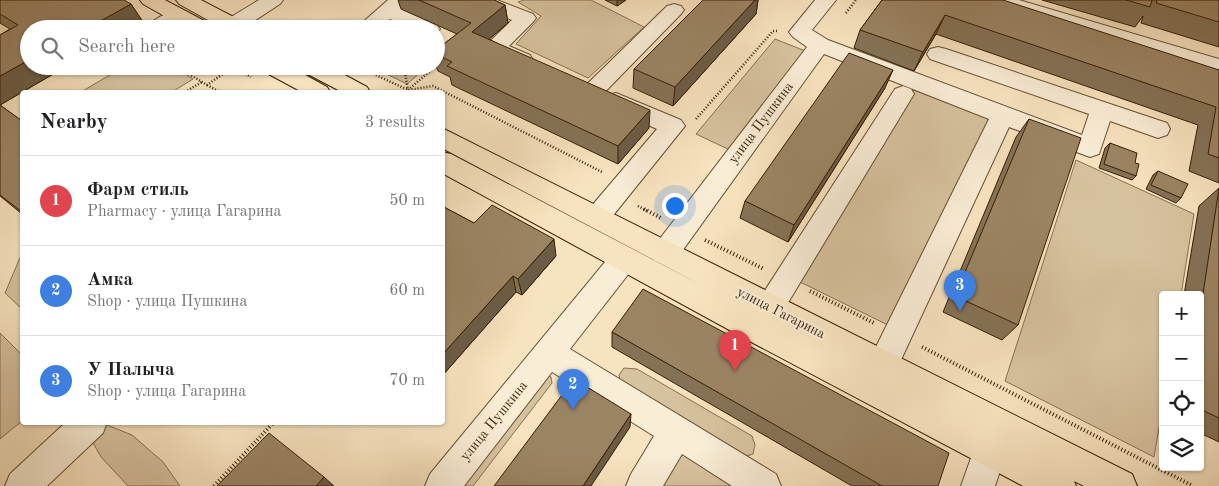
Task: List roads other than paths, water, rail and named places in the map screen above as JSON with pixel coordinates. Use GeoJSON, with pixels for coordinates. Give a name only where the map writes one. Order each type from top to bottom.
{"type":"FeatureCollection","features":[{"type":"Feature","properties":{"kind":"main road"},"geometry":{"type":"LineString","coordinates":[[150,0],[182,8],[216,20]]}},
{"type":"Feature","properties":{"kind":"main road"},"geometry":{"type":"LineString","coordinates":[[182,8],[194,20]]}},
{"type":"Feature","properties":{"kind":"main road"},"geometry":{"type":"LineString","coordinates":[[288,75],[315,90]]}},
{"type":"Feature","properties":{"kind":"main road"},"geometry":{"type":"LineString","coordinates":[[328,75],[355,90]]}},
{"type":"Feature","properties":{"kind":"main road","name":"улица Гагарина"},"geometry":{"type":"LineString","coordinates":[[445,139],[598,216],[632,249],[665,253],[1120,486]]}},
{"type":"Feature","properties":{"kind":"main road","name":"улица Гагарина"},"geometry":{"type":"LineString","coordinates":[[445,162],[632,249],[766,334],[1059,486]]}},
{"type":"Feature","properties":{"kind":"street"},"geometry":{"type":"LineString","coordinates":[[246,20],[273,0]]}},
{"type":"Feature","properties":{"kind":"street"},"geometry":{"type":"LineString","coordinates":[[479,0],[526,18],[494,48],[539,68]]}},
{"type":"Feature","properties":{"kind":"street","name":"улица Пушкина"},"geometry":{"type":"LineString","coordinates":[[665,253],[810,39],[826,0]]}},
{"type":"Feature","properties":{"kind":"street"},"geometry":{"type":"LineString","coordinates":[[997,0],[1219,66]]}},
{"type":"Feature","properties":{"kind":"street"},"geometry":{"type":"LineString","coordinates":[[376,20],[395,5],[418,20]]}},
{"type":"Feature","properties":{"kind":"street"},"geometry":{"type":"LineString","coordinates":[[167,20],[182,8]]}},
{"type":"Feature","properties":{"kind":"street"},"geometry":{"type":"LineString","coordinates":[[598,216],[673,126],[584,87],[674,10]]}},
{"type":"Feature","properties":{"kind":"street"},"geometry":{"type":"LineString","coordinates":[[810,39],[1090,148],[1102,110]]}},
{"type":"Feature","properties":{"kind":"street"},"geometry":{"type":"LineString","coordinates":[[938,54],[1158,129]]}},
{"type":"Feature","properties":{"kind":"street"},"geometry":{"type":"LineString","coordinates":[[770,307],[903,94]]}},
{"type":"Feature","properties":{"kind":"street"},"geometry":{"type":"LineString","coordinates":[[883,365],[1003,115]]}},
{"type":"Feature","properties":{"kind":"street","name":"улица Пушкина"},"geometry":{"type":"LineString","coordinates":[[442,486],[632,249]]}},
{"type":"Feature","properties":{"kind":"street"},"geometry":{"type":"LineString","coordinates":[[549,353],[764,486]]}},
{"type":"Feature","properties":{"kind":"street"},"geometry":{"type":"LineString","coordinates":[[22,486],[89,425]]}},
{"type":"Feature","properties":{"kind":"street"},"geometry":{"type":"LineString","coordinates":[[643,486],[676,432]]}},
{"type":"Feature","properties":{"kind":"street"},"geometry":{"type":"LineString","coordinates":[[978,486],[990,450]]}},
{"type":"Feature","properties":{"kind":"place","name":"У Палыча"},"geometry":{"type":"Point","coordinates":[960,311]}},
{"type":"Feature","properties":{"kind":"place","name":"Фарм стиль"},"geometry":{"type":"Point","coordinates":[735,371]}},
{"type":"Feature","properties":{"kind":"place","name":"Амка"},"geometry":{"type":"Point","coordinates":[573,410]}}]}
